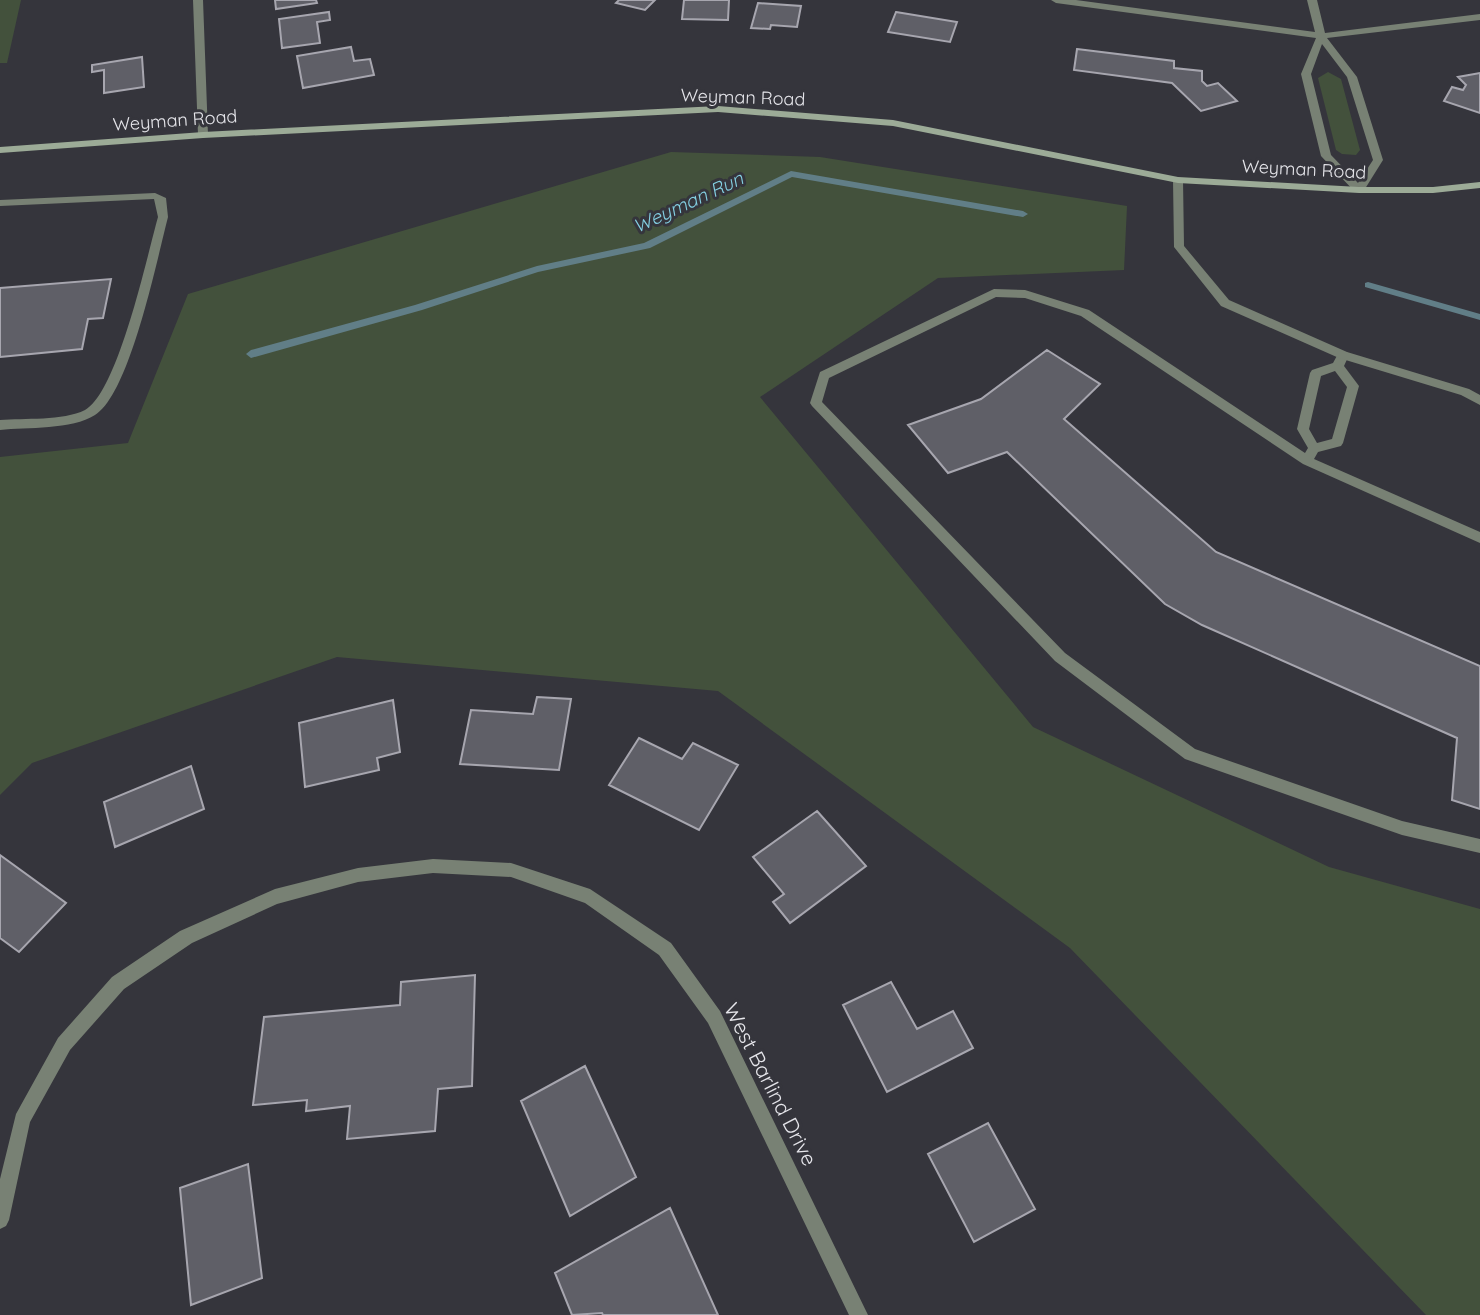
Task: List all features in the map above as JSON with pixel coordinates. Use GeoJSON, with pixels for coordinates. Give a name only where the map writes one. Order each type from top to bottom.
{"type":"FeatureCollection","features":[{"type":"Feature","properties":{"kind":"street"},"geometry":{"type":"LineString","coordinates":[[198,0],[203,135]]}},
{"type":"Feature","properties":{"kind":"street"},"geometry":{"type":"LineString","coordinates":[[1056,0],[1321,36],[1480,18]]}},
{"type":"Feature","properties":{"kind":"street"},"geometry":{"type":"LineString","coordinates":[[1312,0],[1321,36],[1352,77],[1378,160],[1359,190],[1326,156],[1323,145],[1306,74],[1321,36]]}},
{"type":"Feature","properties":{"kind":"street","name":"Weyman Road"},"geometry":{"type":"LineString","coordinates":[[0,150],[203,135],[718,109],[892,123],[1178,180],[1359,190],[1433,190],[1480,185]]}},
{"type":"Feature","properties":{"kind":"street"},"geometry":{"type":"LineString","coordinates":[[1178,180],[1179,247],[1225,303],[1340,360],[1465,392],[1480,401]]}},
{"type":"Feature","properties":{"kind":"street"},"geometry":{"type":"LineString","coordinates":[[0,204],[155,196],[161,198],[163,217],[115,380],[101,405],[89,413],[73,417],[0,425]]}},
{"type":"Feature","properties":{"kind":"street"},"geometry":{"type":"LineString","coordinates":[[1480,538],[1307,461],[1085,313],[1025,294],[994,293],[824,375],[816,402],[1060,657],[1190,754],[1402,828],[1480,846]]}},
{"type":"Feature","properties":{"kind":"street"},"geometry":{"type":"LineString","coordinates":[[1314,448],[1303,429],[1316,373],[1340,360]]}},
{"type":"Feature","properties":{"kind":"street"},"geometry":{"type":"LineString","coordinates":[[1307,461],[1314,448],[1337,443],[1353,386],[1340,360]]}},
{"type":"Feature","properties":{"kind":"street","name":"West Barlind Drive"},"geometry":{"type":"LineString","coordinates":[[0,1220],[22,1120],[64,1044],[118,983],[186,937],[275,897],[358,875],[433,866],[510,870],[590,897],[665,949],[714,1017],[859,1315]]}},
{"type":"Feature","properties":{"kind":"green space"},"geometry":{"type":"Polygon","coordinates":[[[0,0],[21,0],[7,63],[0,63],[0,0]]]}},
{"type":"Feature","properties":{"kind":"green space"},"geometry":{"type":"Polygon","coordinates":[[[1328,72],[1341,79],[1360,150],[1356,155],[1342,154],[1336,150],[1318,78],[1328,72]]]}},
{"type":"Feature","properties":{"kind":"green space"},"geometry":{"type":"Polygon","coordinates":[[[671,152],[820,157],[1127,206],[1124,270],[938,278],[760,397],[1033,727],[1329,867],[1480,909],[1480,1315],[1426,1315],[1070,948],[718,691],[337,657],[32,763],[0,795],[0,457],[128,443],[188,294],[671,152]]]}},
{"type":"Feature","properties":{"kind":"building"},"geometry":{"type":"Polygon","coordinates":[[[275,0],[316,0],[317,3],[276,9],[275,0]]]}},
{"type":"Feature","properties":{"kind":"building"},"geometry":{"type":"Polygon","coordinates":[[[619,0],[655,0],[645,10],[616,3],[619,0]]]}},
{"type":"Feature","properties":{"kind":"building"},"geometry":{"type":"Polygon","coordinates":[[[684,0],[729,0],[728,20],[682,19],[684,0]]]}},
{"type":"Feature","properties":{"kind":"building"},"geometry":{"type":"Polygon","coordinates":[[[758,3],[801,6],[797,27],[771,25],[770,29],[751,28],[758,3]]]}},
{"type":"Feature","properties":{"kind":"building"},"geometry":{"type":"Polygon","coordinates":[[[329,12],[330,20],[317,22],[320,43],[282,48],[279,19],[329,12]]]}},
{"type":"Feature","properties":{"kind":"building"},"geometry":{"type":"Polygon","coordinates":[[[896,12],[957,22],[950,42],[888,32],[896,12]]]}},
{"type":"Feature","properties":{"kind":"building"},"geometry":{"type":"Polygon","coordinates":[[[351,47],[354,61],[370,59],[374,75],[303,88],[297,56],[351,47]]]}},
{"type":"Feature","properties":{"kind":"building"},"geometry":{"type":"Polygon","coordinates":[[[1077,49],[1174,61],[1174,68],[1202,71],[1202,81],[1207,86],[1218,83],[1237,101],[1201,111],[1172,83],[1074,70],[1077,49]]]}},
{"type":"Feature","properties":{"kind":"building"},"geometry":{"type":"Polygon","coordinates":[[[142,57],[144,87],[104,93],[104,70],[92,72],[92,65],[142,57]]]}},
{"type":"Feature","properties":{"kind":"building"},"geometry":{"type":"Polygon","coordinates":[[[1480,73],[1480,113],[1444,101],[1452,87],[1463,90],[1466,85],[1458,77],[1480,73]]]}},
{"type":"Feature","properties":{"kind":"building"},"geometry":{"type":"Polygon","coordinates":[[[111,279],[103,318],[88,319],[82,349],[0,357],[0,288],[111,279]]]}},
{"type":"Feature","properties":{"kind":"building"},"geometry":{"type":"Polygon","coordinates":[[[1047,350],[1100,384],[1064,419],[1216,552],[1480,666],[1480,809],[1452,800],[1457,738],[1202,625],[1165,604],[1007,452],[948,473],[908,425],[981,399],[1047,350]]]}},
{"type":"Feature","properties":{"kind":"building"},"geometry":{"type":"Polygon","coordinates":[[[537,697],[571,699],[559,770],[460,764],[471,710],[533,714],[537,697]]]}},
{"type":"Feature","properties":{"kind":"building"},"geometry":{"type":"Polygon","coordinates":[[[393,700],[400,752],[377,758],[379,770],[305,787],[299,723],[393,700]]]}},
{"type":"Feature","properties":{"kind":"building"},"geometry":{"type":"Polygon","coordinates":[[[639,738],[682,759],[693,743],[738,765],[699,830],[609,785],[639,738]]]}},
{"type":"Feature","properties":{"kind":"building"},"geometry":{"type":"Polygon","coordinates":[[[191,766],[204,809],[115,847],[104,802],[191,766]]]}},
{"type":"Feature","properties":{"kind":"building"},"geometry":{"type":"Polygon","coordinates":[[[817,811],[866,866],[790,923],[773,902],[784,894],[753,857],[817,811]]]}},
{"type":"Feature","properties":{"kind":"building"},"geometry":{"type":"Polygon","coordinates":[[[0,855],[66,903],[19,952],[0,938],[0,855]]]}},
{"type":"Feature","properties":{"kind":"building"},"geometry":{"type":"Polygon","coordinates":[[[475,975],[472,1086],[438,1089],[435,1131],[347,1139],[350,1106],[306,1111],[307,1100],[253,1105],[264,1017],[400,1005],[401,982],[475,975]]]}},
{"type":"Feature","properties":{"kind":"building"},"geometry":{"type":"Polygon","coordinates":[[[891,982],[917,1029],[953,1011],[973,1048],[887,1092],[843,1005],[891,982]]]}},
{"type":"Feature","properties":{"kind":"building"},"geometry":{"type":"Polygon","coordinates":[[[585,1066],[636,1177],[570,1216],[521,1101],[585,1066]]]}},
{"type":"Feature","properties":{"kind":"building"},"geometry":{"type":"Polygon","coordinates":[[[988,1123],[1035,1209],[974,1242],[928,1154],[988,1123]]]}},
{"type":"Feature","properties":{"kind":"building"},"geometry":{"type":"Polygon","coordinates":[[[248,1164],[262,1278],[191,1305],[180,1188],[248,1164]]]}},
{"type":"Feature","properties":{"kind":"building"},"geometry":{"type":"Polygon","coordinates":[[[670,1208],[718,1315],[572,1315],[555,1273],[670,1208]]]}},
{"type":"Feature","properties":{"kind":"waterway","name":"Weyman Run"},"geometry":{"type":"LineString","coordinates":[[251,354],[418,308],[537,269],[647,246],[791,174],[1023,214]]}},
{"type":"Feature","properties":{"kind":"waterway","name":"Weyman Run"},"geometry":{"type":"LineString","coordinates":[[1368,285],[1480,317]]}}]}
